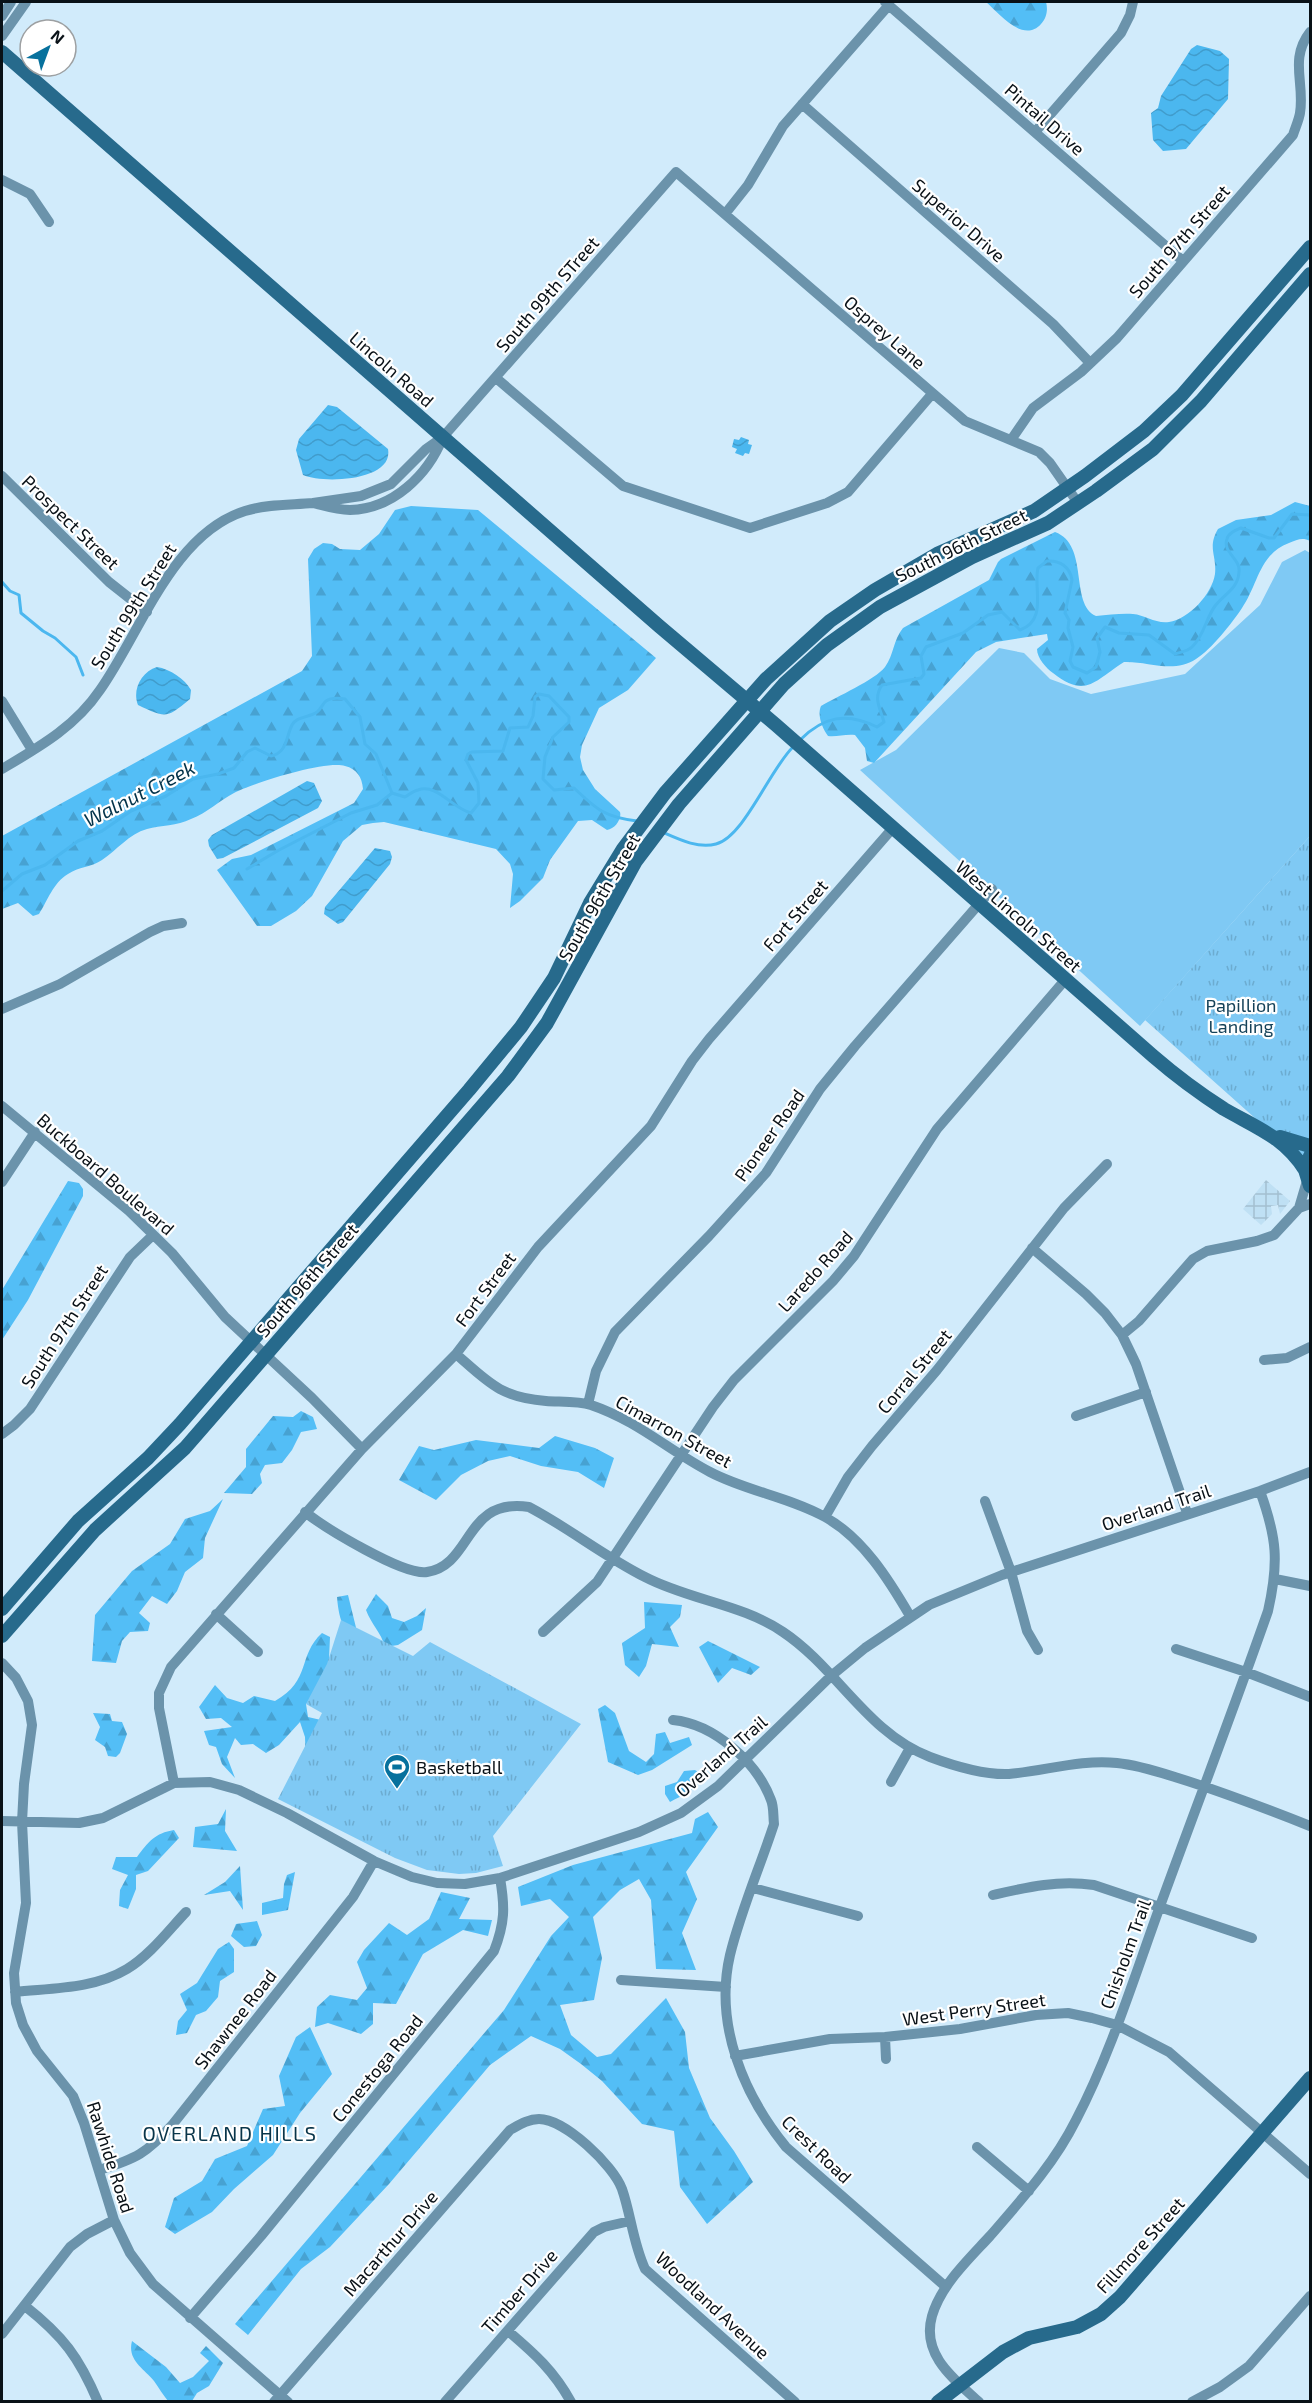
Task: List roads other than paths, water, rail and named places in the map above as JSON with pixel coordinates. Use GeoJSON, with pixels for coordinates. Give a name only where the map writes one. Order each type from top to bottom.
{"type":"FeatureCollection","features":[{"type":"Feature","properties":{"kind":"main road","name":"Lincoln Road"},"geometry":{"type":"LineString","coordinates":[[2,52],[760,711]]}},
{"type":"Feature","properties":{"kind":"main road","name":"South 96th Street"},"geometry":{"type":"LineString","coordinates":[[2,1609],[78,1521],[148,1458],[180,1424],[521,1027],[554,978],[591,903],[623,849],[665,793],[772,672],[806,641],[866,595],[937,554],[1034,511],[1144,431],[1182,395],[1311,247]]}},
{"type":"Feature","properties":{"kind":"main road","name":"South 96th Street"},"geometry":{"type":"LineString","coordinates":[[2,1636],[95,1530],[185,1448],[508,1076],[547,1023],[636,861],[679,804],[760,711],[802,667],[880,607],[972,557],[1048,523],[1153,449],[1201,401],[1311,274]]}},
{"type":"Feature","properties":{"kind":"main road","name":"West Lincoln Street"},"geometry":{"type":"LineString","coordinates":[[760,711],[1177,1077],[1292,1150],[1308,1173]]}},
{"type":"Feature","properties":{"kind":"main road","name":"West Lincoln Street"},"geometry":{"type":"LineString","coordinates":[[1267,1132],[1311,1146]]}},
{"type":"Feature","properties":{"kind":"main road","name":"Fillmore Street"},"geometry":{"type":"LineString","coordinates":[[938,2402],[1003,2352],[1029,2338],[1077,2327],[1101,2314],[1120,2297],[1311,2078]]}},
{"type":"Feature","properties":{"kind":"street"},"geometry":{"type":"LineString","coordinates":[[2,16],[11,2]]}},
{"type":"Feature","properties":{"kind":"street"},"geometry":{"type":"LineString","coordinates":[[2,36],[13,24],[26,2]]}},
{"type":"Feature","properties":{"kind":"street"},"geometry":{"type":"LineString","coordinates":[[1035,132],[1121,33],[1130,15],[1132,2]]}},
{"type":"Feature","properties":{"kind":"street"},"geometry":{"type":"LineString","coordinates":[[725,214],[748,185],[779,131],[887,3]]}},
{"type":"Feature","properties":{"kind":"street","name":"Pintail Drive"},"geometry":{"type":"LineString","coordinates":[[887,3],[1183,261]]}},
{"type":"Feature","properties":{"kind":"street","name":"South 97th Street"},"geometry":{"type":"LineString","coordinates":[[1011,440],[1030,411],[1090,363],[1129,324],[1293,135],[1300,114],[1299,51],[1311,32]]}},
{"type":"Feature","properties":{"kind":"street","name":"Superior Drive"},"geometry":{"type":"LineString","coordinates":[[802,104],[1053,324],[1090,363]]}},
{"type":"Feature","properties":{"kind":"street","name":"South 99th STreet"},"geometry":{"type":"LineString","coordinates":[[443,437],[676,172]]}},
{"type":"Feature","properties":{"kind":"street","name":"Osprey Lane"},"geometry":{"type":"LineString","coordinates":[[676,172],[965,422],[1039,452],[1050,463],[1078,503]]}},
{"type":"Feature","properties":{"kind":"street"},"geometry":{"type":"LineString","coordinates":[[2,180],[30,194],[48,222]]}},
{"type":"Feature","properties":{"kind":"street"},"geometry":{"type":"LineString","coordinates":[[496,378],[623,486],[750,528],[828,503],[848,492],[932,394]]}},
{"type":"Feature","properties":{"kind":"street","name":"South 99th Street"},"geometry":{"type":"LineString","coordinates":[[2,769],[68,727],[100,691],[186,551],[199,537],[221,521],[260,507],[313,504],[361,496],[391,484],[426,449],[443,437]]}},
{"type":"Feature","properties":{"kind":"street","name":"Prospect Street"},"geometry":{"type":"LineString","coordinates":[[2,476],[109,582],[147,612]]}},
{"type":"Feature","properties":{"kind":"street"},"geometry":{"type":"LineString","coordinates":[[2,701],[32,750]]}},
{"type":"Feature","properties":{"kind":"street","name":"Fort Street"},"geometry":{"type":"LineString","coordinates":[[174,1783],[160,1720],[159,1693],[171,1666],[362,1449],[456,1354],[538,1247],[651,1126],[692,1061],[709,1039],[892,829]]}},
{"type":"Feature","properties":{"kind":"street","name":"Pioneer Road"},"geometry":{"type":"LineString","coordinates":[[588,1404],[596,1371],[615,1332],[716,1229],[766,1173],[820,1089],[992,889]]}},
{"type":"Feature","properties":{"kind":"street"},"geometry":{"type":"LineString","coordinates":[[2,1009],[52,988],[150,932],[163,926],[182,924]]}},
{"type":"Feature","properties":{"kind":"street","name":"Laredo Road"},"geometry":{"type":"LineString","coordinates":[[543,1632],[597,1582],[681,1454],[734,1380],[833,1281],[854,1256],[937,1129],[1065,980]]}},
{"type":"Feature","properties":{"kind":"street","name":"Buckboard Boulevard"},"geometry":{"type":"LineString","coordinates":[[2,1106],[129,1211],[193,1277],[225,1317],[312,1398],[362,1449]]}},
{"type":"Feature","properties":{"kind":"street"},"geometry":{"type":"LineString","coordinates":[[2,1182],[34,1132]]}},
{"type":"Feature","properties":{"kind":"street","name":"Corral Street"},"geometry":{"type":"LineString","coordinates":[[825,1517],[848,1477],[872,1446],[938,1370],[1064,1208],[1107,1164]]}},
{"type":"Feature","properties":{"kind":"street"},"geometry":{"type":"LineString","coordinates":[[1299,1208],[1308,1173]]}},
{"type":"Feature","properties":{"kind":"street"},"geometry":{"type":"LineString","coordinates":[[1122,1335],[1139,1321],[1193,1259],[1207,1251],[1257,1241],[1274,1234],[1299,1208],[1311,1204]]}},
{"type":"Feature","properties":{"kind":"street","name":"South 97th Street"},"geometry":{"type":"LineString","coordinates":[[2,1434],[30,1409],[124,1264],[153,1235]]}},
{"type":"Feature","properties":{"kind":"street"},"geometry":{"type":"LineString","coordinates":[[1032,1248],[1086,1294],[1122,1335],[1136,1364],[1187,1514]]}},
{"type":"Feature","properties":{"kind":"street"},"geometry":{"type":"LineString","coordinates":[[1264,1360],[1287,1358],[1311,1347]]}},
{"type":"Feature","properties":{"kind":"street","name":"Cimarron Street"},"geometry":{"type":"LineString","coordinates":[[456,1354],[487,1382],[509,1395],[588,1404],[624,1418],[727,1481],[825,1517],[864,1549],[910,1616]]}},
{"type":"Feature","properties":{"kind":"street"},"geometry":{"type":"LineString","coordinates":[[1076,1416],[1146,1392]]}},
{"type":"Feature","properties":{"kind":"street","name":"Overland Trail"},"geometry":{"type":"LineString","coordinates":[[2,1821],[79,1823],[103,1818],[174,1783],[210,1782],[239,1790],[287,1813],[374,1861],[412,1877],[436,1884],[465,1884],[500,1878],[639,1832],[681,1813],[718,1786],[831,1676],[910,1616],[960,1591],[1011,1572],[1260,1491],[1311,1472]]}},
{"type":"Feature","properties":{"kind":"street","name":"Chisholm Trail"},"geometry":{"type":"LineString","coordinates":[[979,2402],[944,2370],[933,2351],[929,2332],[932,2316],[946,2287],[1055,2158],[1077,2119],[1118,2025],[1268,1611],[1275,1579],[1276,1544],[1271,1519],[1260,1491]]}},
{"type":"Feature","properties":{"kind":"street"},"geometry":{"type":"LineString","coordinates":[[985,1501],[1011,1572],[1027,1631],[1038,1650]]}},
{"type":"Feature","properties":{"kind":"street"},"geometry":{"type":"LineString","coordinates":[[305,1512],[321,1524],[414,1572],[428,1572],[439,1568],[451,1558],[479,1522],[490,1512],[500,1507],[514,1505],[529,1507],[645,1578],[758,1619],[782,1631],[806,1649],[891,1736],[910,1748],[935,1759],[981,1771],[1008,1774],[1066,1766],[1116,1763],[1152,1770],[1205,1787],[1311,1826]]}},
{"type":"Feature","properties":{"kind":"street"},"geometry":{"type":"LineString","coordinates":[[1275,1579],[1311,1586]]}},
{"type":"Feature","properties":{"kind":"street"},"geometry":{"type":"LineString","coordinates":[[216,1614],[258,1652]]}},
{"type":"Feature","properties":{"kind":"street"},"geometry":{"type":"LineString","coordinates":[[1176,1649],[1311,1697]]}},
{"type":"Feature","properties":{"kind":"street","name":"Rawhide Road"},"geometry":{"type":"LineString","coordinates":[[2,1663],[16,1678],[28,1701],[32,1725],[24,1784],[22,1822],[26,1903],[14,1973],[15,1992],[23,2025],[37,2051],[73,2096],[84,2123],[114,2220],[130,2253],[153,2284],[281,2399]]}},
{"type":"Feature","properties":{"kind":"street","name":"Crest Road"},"geometry":{"type":"LineString","coordinates":[[673,1720],[688,1721],[702,1727],[724,1742],[745,1760],[762,1782],[772,1802],[774,1824],[730,1956],[726,1987],[730,2035],[735,2056],[750,2094],[764,2120],[786,2147],[946,2287]]}},
{"type":"Feature","properties":{"kind":"street"},"geometry":{"type":"LineString","coordinates":[[891,1782],[910,1748]]}},
{"type":"Feature","properties":{"kind":"street","name":"Shawnee Road"},"geometry":{"type":"LineString","coordinates":[[99,2170],[133,2160],[153,2146],[173,2124],[353,1897],[374,1861]]}},
{"type":"Feature","properties":{"kind":"street","name":"Conestoga Road"},"geometry":{"type":"LineString","coordinates":[[190,2318],[261,2236],[494,1951],[502,1931],[505,1912],[500,1878]]}},
{"type":"Feature","properties":{"kind":"street"},"geometry":{"type":"LineString","coordinates":[[993,1895],[1036,1885],[1068,1881],[1094,1885],[1252,1938]]}},
{"type":"Feature","properties":{"kind":"street"},"geometry":{"type":"LineString","coordinates":[[753,1888],[858,1916]]}},
{"type":"Feature","properties":{"kind":"street"},"geometry":{"type":"LineString","coordinates":[[15,1992],[88,1984],[108,1979],[128,1969],[142,1957],[186,1912]]}},
{"type":"Feature","properties":{"kind":"street"},"geometry":{"type":"LineString","coordinates":[[621,1980],[726,1987]]}},
{"type":"Feature","properties":{"kind":"street","name":"West Perry Street"},"geometry":{"type":"LineString","coordinates":[[735,2056],[830,2039],[885,2037],[960,2029],[1036,2015],[1068,2013],[1118,2025],[1169,2052],[1311,2174]]}},
{"type":"Feature","properties":{"kind":"street"},"geometry":{"type":"LineString","coordinates":[[885,2037],[886,2059]]}},
{"type":"Feature","properties":{"kind":"street","name":"Woodland Avenue"},"geometry":{"type":"LineString","coordinates":[[539,2119],[555,2122],[569,2131],[613,2171],[622,2188],[637,2253],[645,2269],[795,2402]]}},
{"type":"Feature","properties":{"kind":"street","name":"Macarthur Drive"},"geometry":{"type":"LineString","coordinates":[[281,2399],[510,2130],[524,2122],[539,2119]]}},
{"type":"Feature","properties":{"kind":"street"},"geometry":{"type":"LineString","coordinates":[[977,2147],[1029,2191]]}},
{"type":"Feature","properties":{"kind":"street"},"geometry":{"type":"LineString","coordinates":[[2,2334],[70,2247],[87,2234],[114,2220]]}},
{"type":"Feature","properties":{"kind":"street","name":"Timber Drive"},"geometry":{"type":"LineString","coordinates":[[445,2402],[594,2232],[604,2227],[630,2221]]}},
{"type":"Feature","properties":{"kind":"street"},"geometry":{"type":"LineString","coordinates":[[1192,2402],[1220,2387],[1249,2366],[1311,2296]]}},
{"type":"Feature","properties":{"kind":"street"},"geometry":{"type":"LineString","coordinates":[[25,2307],[69,2347],[85,2372],[98,2402]]}},
{"type":"Feature","properties":{"kind":"street"},"geometry":{"type":"LineString","coordinates":[[508,2331],[542,2360],[559,2380],[572,2402]]}},
{"type":"Feature","properties":{"kind":"water"},"geometry":{"type":"Polygon","coordinates":[[[1197,45],[1220,51],[1229,59],[1228,99],[1186,149],[1163,151],[1153,140],[1151,113],[1158,108],[1161,96],[1191,49],[1197,45]]]}},
{"type":"Feature","properties":{"kind":"water"},"geometry":{"type":"Polygon","coordinates":[[[328,405],[337,407],[388,449],[387,460],[380,468],[369,474],[340,479],[313,478],[303,475],[296,450],[299,439],[328,405]]]}},
{"type":"Feature","properties":{"kind":"water"},"geometry":{"type":"Polygon","coordinates":[[[741,437],[749,440],[748,444],[752,445],[749,454],[745,453],[743,456],[735,453],[737,449],[732,447],[734,439],[739,440],[741,437]]]}},
{"type":"Feature","properties":{"kind":"water"},"geometry":{"type":"Polygon","coordinates":[[[157,667],[177,675],[191,690],[190,699],[176,710],[166,714],[160,714],[138,705],[136,699],[137,688],[142,677],[157,667]]]}},
{"type":"Feature","properties":{"kind":"water"},"geometry":{"type":"Polygon","coordinates":[[[307,781],[314,783],[322,801],[318,808],[223,858],[217,859],[209,846],[208,840],[212,835],[307,781]]]}},
{"type":"Feature","properties":{"kind":"water"},"geometry":{"type":"Polygon","coordinates":[[[375,848],[390,851],[392,857],[390,864],[343,922],[338,924],[324,914],[325,907],[375,848]]]}},
{"type":"Feature","properties":{"kind":"waterway","name":"Walnut Creek"},"geometry":{"type":"LineString","coordinates":[[800,740],[818,726],[836,719],[856,719],[877,727],[884,722],[878,699],[882,685],[921,678],[924,674],[921,656],[926,647],[963,633],[988,615],[1002,612],[1020,630],[1029,625],[1037,611],[1038,568],[1047,561],[1064,565],[1071,575],[1065,613],[1069,620],[1068,628],[1073,647],[1070,661],[1073,667],[1087,673],[1096,667],[1100,652],[1097,638],[1105,627],[1119,633],[1149,635],[1175,654],[1186,650],[1196,643],[1215,606],[1233,587],[1238,578],[1239,567],[1226,544],[1229,535],[1241,528],[1274,538],[1292,514],[1310,515]]}},
{"type":"Feature","properties":{"kind":"waterway"},"geometry":{"type":"LineString","coordinates":[[2,582],[10,591],[19,595],[21,613],[76,657],[83,675]]}},
{"type":"Feature","properties":{"kind":"waterway","name":"Walnut Creek"},"geometry":{"type":"LineString","coordinates":[[2,891],[22,874],[45,865],[78,841],[102,831],[131,811],[166,796],[193,779],[234,768],[247,752],[255,748],[271,756],[280,752],[294,722],[317,712],[326,701],[333,698],[345,699],[360,717],[365,744],[376,754],[392,793],[405,797],[418,790],[432,790],[464,811],[471,813],[479,803],[478,783],[466,760],[468,754],[503,751],[510,728],[528,727],[533,716],[535,697],[539,694],[549,696],[569,717],[569,722],[553,737],[545,757],[543,779],[554,790],[574,788],[589,802],[609,815],[637,821]]}},
{"type":"Feature","properties":{"kind":"waterway","name":"Walnut Creek"},"geometry":{"type":"LineString","coordinates":[[662,832],[702,845],[716,844],[726,839],[747,816],[775,770],[793,747]]}},
{"type":"Feature","properties":{"kind":"waterway"},"geometry":{"type":"LineString","coordinates":[[247,869],[351,813],[377,805],[392,793]]}},
{"type":"Feature","properties":{"kind":"place","name":"Basketball"},"geometry":{"type":"Point","coordinates":[397,1790]}},
{"type":"Feature","properties":{"kind":"district","name":"OVERLAND HILLS"},"geometry":{"type":"Point","coordinates":[230,2133]}},
{"type":"Feature","properties":{"kind":"park label","name":"Papillion Landing"},"geometry":{"type":"Point","coordinates":[1241,1015]}}]}
